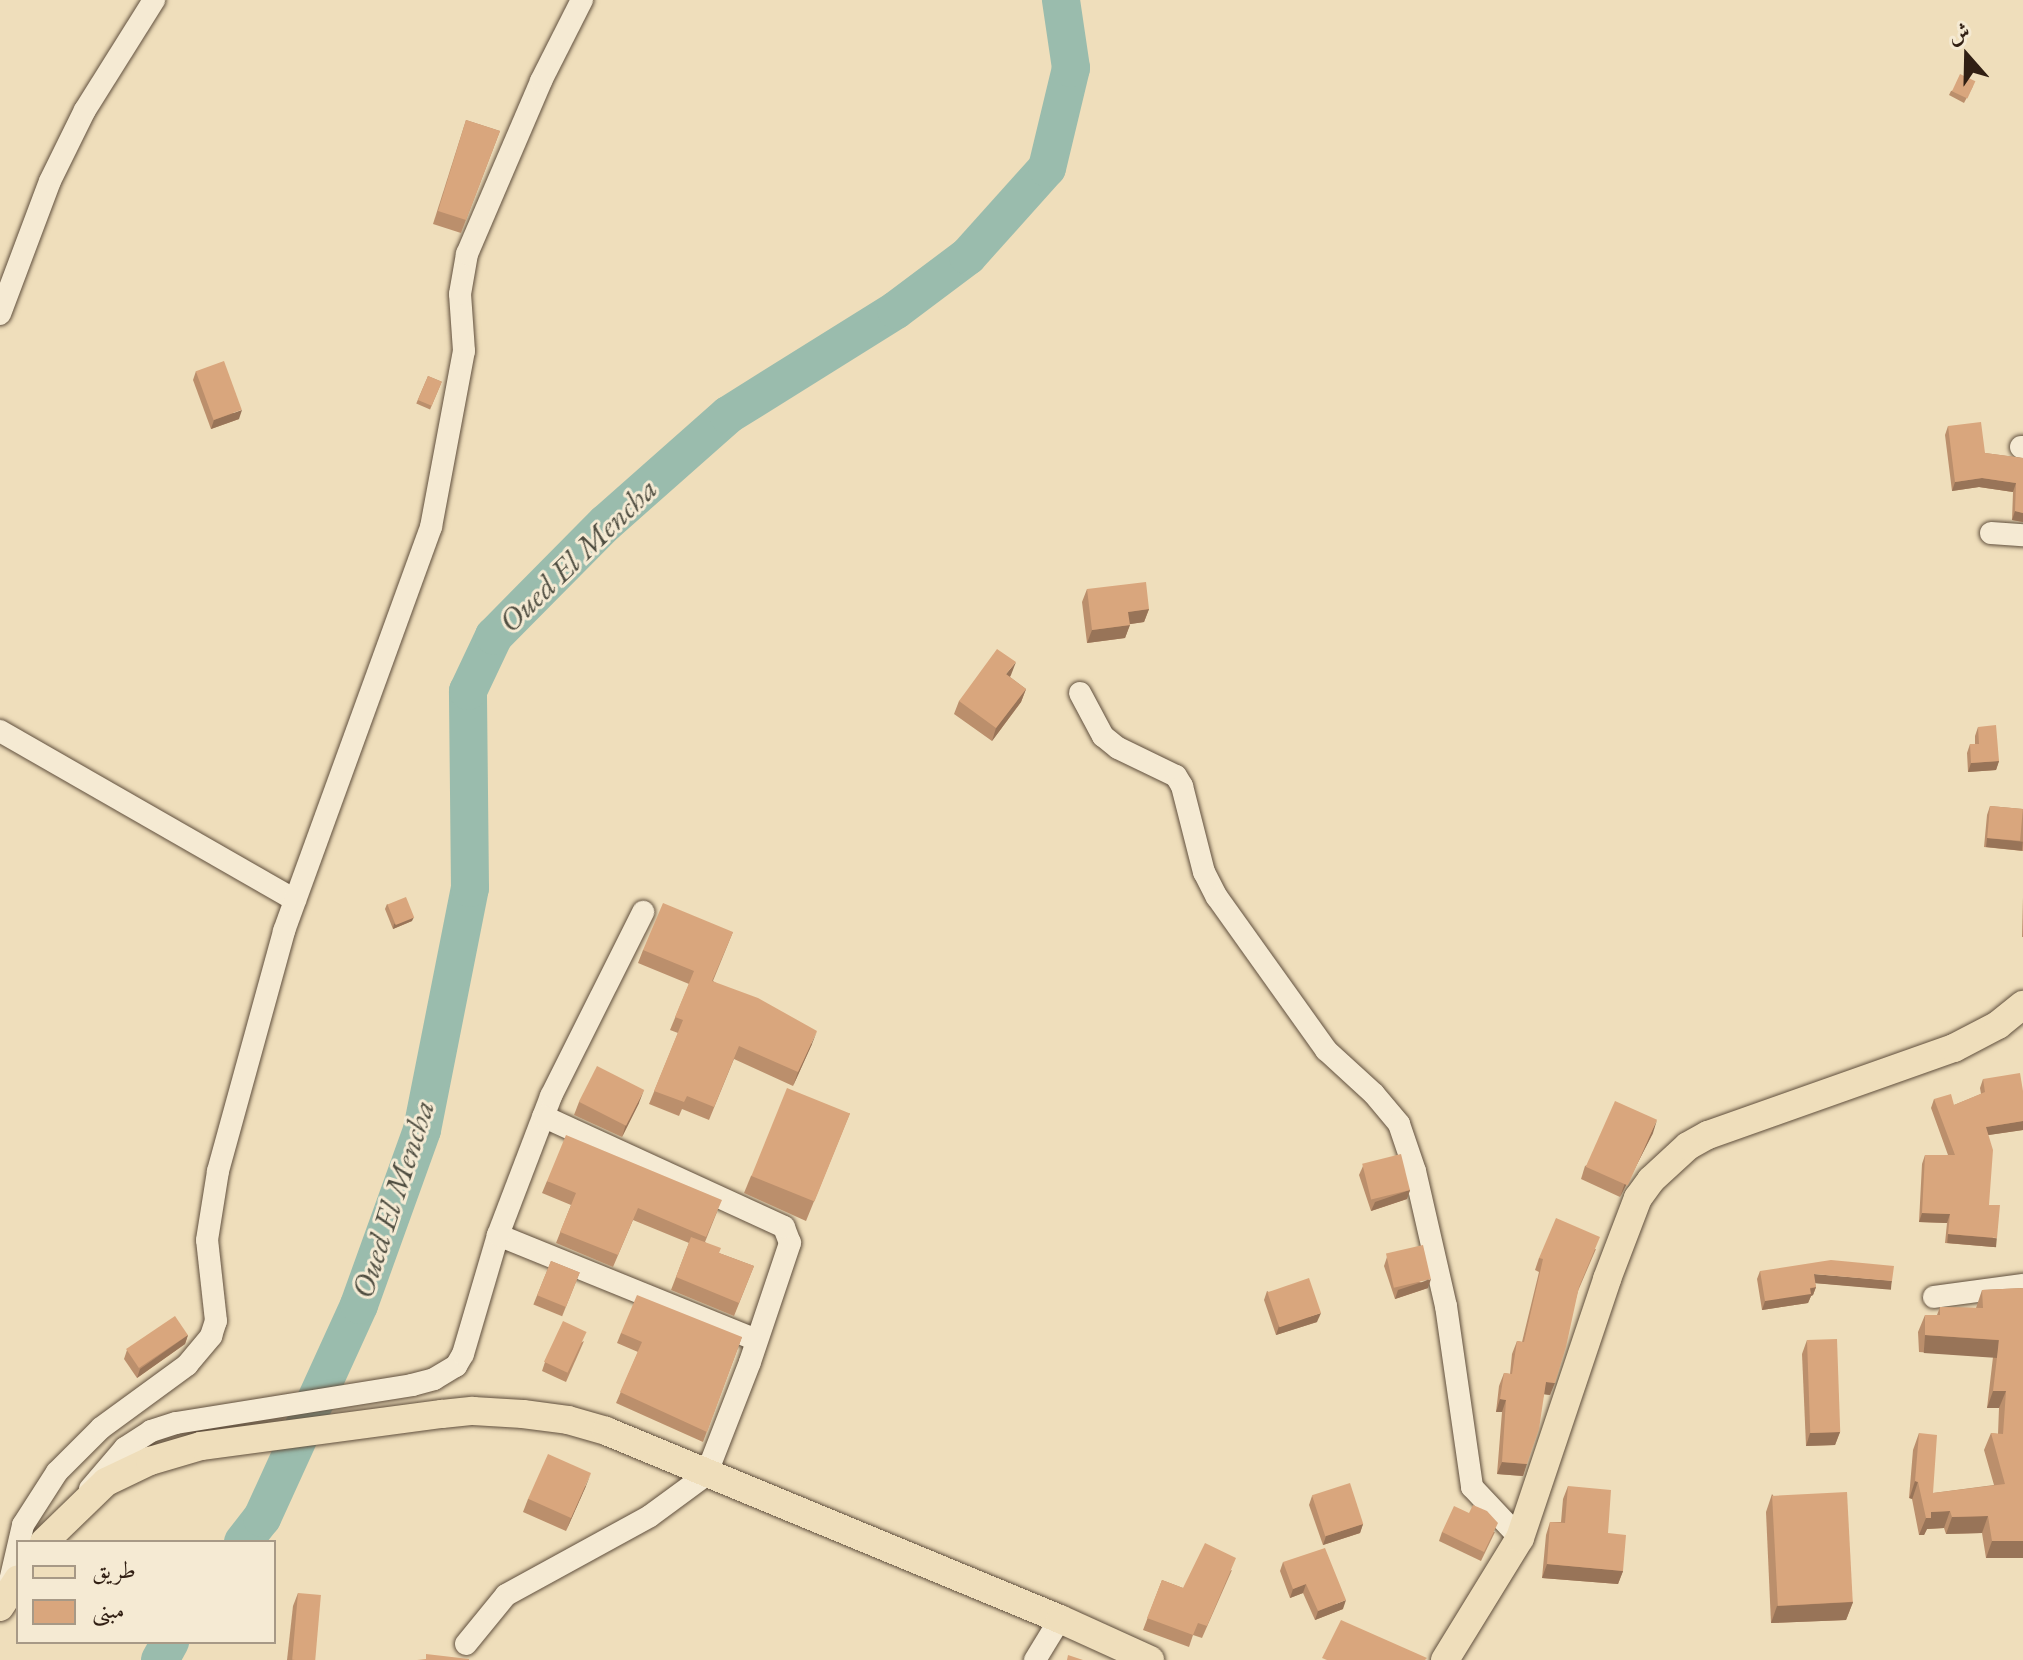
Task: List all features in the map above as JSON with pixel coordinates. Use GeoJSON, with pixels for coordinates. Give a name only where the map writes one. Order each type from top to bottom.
{"type":"FeatureCollection","features":[{"type":"Feature","properties":{"kind":"main road"},"geometry":{"type":"LineString","coordinates":[[1447,1660],[1520,1538],[1607,1279],[1638,1198],[1651,1180],[1688,1146],[1708,1135],[1954,1048],[1998,1025],[2023,1005]]}},
{"type":"Feature","properties":{"kind":"main road"},"geometry":{"type":"LineString","coordinates":[[46,1540],[106,1482],[225,1428],[369,1422],[473,1411],[568,1420],[606,1431],[706,1475],[740,1484],[1150,1660]]}},
{"type":"Feature","properties":{"kind":"street"},"geometry":{"type":"LineString","coordinates":[[0,314],[50,181],[85,110],[154,0]]}},
{"type":"Feature","properties":{"kind":"street"},"geometry":{"type":"LineString","coordinates":[[20,1540],[23,1525],[57,1472],[101,1428],[187,1365],[211,1336],[216,1321],[207,1240],[218,1171],[274,963],[431,527],[464,351],[460,294],[467,254],[541,81],[582,0]]}},
{"type":"Feature","properties":{"kind":"street"},"geometry":{"type":"LineString","coordinates":[[1991,533],[2023,535]]}},
{"type":"Feature","properties":{"kind":"street"},"geometry":{"type":"LineString","coordinates":[[1080,693],[1103,736],[1118,748],[1176,776],[1183,790],[1204,872],[1217,897],[1326,1050],[1374,1094],[1399,1124],[1415,1171],[1448,1318],[1472,1487],[1520,1538]]}},
{"type":"Feature","properties":{"kind":"street"},"geometry":{"type":"LineString","coordinates":[[0,731],[295,900]]}},
{"type":"Feature","properties":{"kind":"street"},"geometry":{"type":"LineString","coordinates":[[225,1428],[434,1379],[456,1366],[463,1354],[498,1235],[543,1116],[643,912]]}},
{"type":"Feature","properties":{"kind":"street"},"geometry":{"type":"LineString","coordinates":[[466,1644],[506,1595],[650,1516],[706,1475],[790,1243],[784,1227],[543,1116]]}},
{"type":"Feature","properties":{"kind":"street"},"geometry":{"type":"LineString","coordinates":[[498,1235],[757,1340]]}},
{"type":"Feature","properties":{"kind":"street"},"geometry":{"type":"LineString","coordinates":[[1934,1297],[2023,1285]]}},
{"type":"Feature","properties":{"kind":"street"},"geometry":{"type":"LineString","coordinates":[[8,1594],[16,1557]]}},
{"type":"Feature","properties":{"kind":"street"},"geometry":{"type":"LineString","coordinates":[[1035,1660],[1060,1619]]}},
{"type":"Feature","properties":{"kind":"building"},"geometry":{"type":"Polygon","coordinates":[[[1960,74],[1975,81],[1967,98],[1952,91],[1960,74]]]}},
{"type":"Feature","properties":{"kind":"building"},"geometry":{"type":"Polygon","coordinates":[[[466,120],[500,131],[466,220],[438,211],[466,120]]]}},
{"type":"Feature","properties":{"kind":"building"},"geometry":{"type":"Polygon","coordinates":[[[224,361],[242,410],[214,420],[196,371],[224,361]]]}},
{"type":"Feature","properties":{"kind":"building"},"geometry":{"type":"Polygon","coordinates":[[[428,376],[442,382],[432,406],[418,400],[428,376]]]}},
{"type":"Feature","properties":{"kind":"building"},"geometry":{"type":"Polygon","coordinates":[[[1981,422],[1985,453],[2023,458],[2023,513],[2015,511],[2016,483],[1982,478],[1955,482],[1948,426],[1981,422]]]}},
{"type":"Feature","properties":{"kind":"building"},"geometry":{"type":"Polygon","coordinates":[[[1146,582],[1149,609],[1128,612],[1130,625],[1092,630],[1087,589],[1146,582]]]}},
{"type":"Feature","properties":{"kind":"building"},"geometry":{"type":"Polygon","coordinates":[[[997,649],[1016,662],[1006,674],[1026,689],[996,728],[959,701],[997,649]]]}},
{"type":"Feature","properties":{"kind":"building"},"geometry":{"type":"Polygon","coordinates":[[[1996,725],[1999,761],[1971,763],[1970,744],[1979,744],[1978,727],[1996,725]]]}},
{"type":"Feature","properties":{"kind":"building"},"geometry":{"type":"Polygon","coordinates":[[[1990,806],[2023,809],[2020,841],[1987,838],[1990,806]]]}},
{"type":"Feature","properties":{"kind":"building"},"geometry":{"type":"Polygon","coordinates":[[[406,897],[414,917],[396,925],[387,904],[406,897]]]}},
{"type":"Feature","properties":{"kind":"building"},"geometry":{"type":"Polygon","coordinates":[[[663,903],[733,932],[712,981],[758,998],[817,1031],[798,1072],[739,1046],[714,1107],[687,1096],[684,1102],[654,1091],[683,1020],[675,1017],[694,971],[643,950],[663,903]]]}},
{"type":"Feature","properties":{"kind":"building"},"geometry":{"type":"Polygon","coordinates":[[[597,1066],[644,1090],[626,1126],[579,1102],[597,1066]]]}},
{"type":"Feature","properties":{"kind":"building"},"geometry":{"type":"Polygon","coordinates":[[[2020,1073],[2023,1121],[1986,1127],[1993,1150],[1989,1205],[2000,1205],[1997,1238],[1948,1234],[1950,1214],[1922,1213],[1925,1155],[1955,1155],[1934,1099],[1951,1094],[1954,1105],[1985,1092],[1983,1079],[2020,1073]]]}},
{"type":"Feature","properties":{"kind":"building"},"geometry":{"type":"Polygon","coordinates":[[[787,1088],[850,1113],[814,1202],[751,1176],[787,1088]]]}},
{"type":"Feature","properties":{"kind":"building"},"geometry":{"type":"Polygon","coordinates":[[[1615,1101],[1657,1120],[1628,1185],[1586,1167],[1615,1101]]]}},
{"type":"Feature","properties":{"kind":"building"},"geometry":{"type":"Polygon","coordinates":[[[566,1135],[722,1200],[706,1237],[638,1208],[618,1255],[560,1232],[576,1193],[547,1181],[566,1135]]]}},
{"type":"Feature","properties":{"kind":"building"},"geometry":{"type":"Polygon","coordinates":[[[1401,1154],[1410,1190],[1371,1200],[1362,1164],[1401,1154]]]}},
{"type":"Feature","properties":{"kind":"building"},"geometry":{"type":"Polygon","coordinates":[[[1556,1218],[1600,1237],[1579,1287],[1555,1383],[1546,1382],[1539,1429],[1527,1464],[1502,1462],[1506,1400],[1500,1399],[1504,1373],[1512,1374],[1517,1341],[1524,1342],[1543,1259],[1539,1258],[1556,1218]]]}},
{"type":"Feature","properties":{"kind":"building"},"geometry":{"type":"Polygon","coordinates":[[[691,1237],[721,1248],[719,1253],[754,1266],[739,1303],[676,1277],[691,1237]]]}},
{"type":"Feature","properties":{"kind":"building"},"geometry":{"type":"Polygon","coordinates":[[[1423,1245],[1431,1279],[1394,1288],[1386,1254],[1423,1245]]]}},
{"type":"Feature","properties":{"kind":"building"},"geometry":{"type":"Polygon","coordinates":[[[1831,1260],[1894,1266],[1892,1281],[1814,1274],[1816,1287],[1810,1288],[1811,1294],[1765,1301],[1760,1271],[1831,1260]]]}},
{"type":"Feature","properties":{"kind":"building"},"geometry":{"type":"Polygon","coordinates":[[[551,1261],[580,1273],[566,1307],[537,1295],[551,1261]]]}},
{"type":"Feature","properties":{"kind":"building"},"geometry":{"type":"Polygon","coordinates":[[[1309,1278],[1321,1313],[1279,1327],[1267,1292],[1309,1278]]]}},
{"type":"Feature","properties":{"kind":"building"},"geometry":{"type":"Polygon","coordinates":[[[2023,1288],[2023,1541],[1992,1541],[1988,1516],[1952,1517],[1950,1511],[1931,1512],[1931,1518],[1926,1518],[1918,1482],[1915,1481],[1919,1433],[1937,1435],[1933,1493],[2005,1484],[1991,1433],[2003,1434],[2006,1391],[1993,1391],[1999,1340],[1925,1335],[1925,1315],[1940,1315],[1940,1307],[1983,1308],[1982,1290],[2023,1288]]]}},
{"type":"Feature","properties":{"kind":"building"},"geometry":{"type":"Polygon","coordinates":[[[637,1295],[742,1337],[707,1432],[620,1392],[642,1342],[621,1333],[637,1295]]]}},
{"type":"Feature","properties":{"kind":"building"},"geometry":{"type":"Polygon","coordinates":[[[175,1316],[188,1335],[139,1368],[126,1349],[175,1316]]]}},
{"type":"Feature","properties":{"kind":"building"},"geometry":{"type":"Polygon","coordinates":[[[563,1321],[587,1332],[568,1373],[544,1362],[563,1321]]]}},
{"type":"Feature","properties":{"kind":"building"},"geometry":{"type":"Polygon","coordinates":[[[1837,1339],[1840,1432],[1810,1433],[1807,1340],[1837,1339]]]}},
{"type":"Feature","properties":{"kind":"building"},"geometry":{"type":"Polygon","coordinates":[[[548,1454],[591,1473],[571,1518],[528,1499],[548,1454]]]}},
{"type":"Feature","properties":{"kind":"building"},"geometry":{"type":"Polygon","coordinates":[[[1350,1483],[1363,1524],[1325,1536],[1312,1495],[1350,1483]]]}},
{"type":"Feature","properties":{"kind":"building"},"geometry":{"type":"Polygon","coordinates":[[[1568,1486],[1611,1490],[1608,1533],[1626,1535],[1623,1571],[1547,1564],[1550,1522],[1565,1523],[1568,1486]]]}},
{"type":"Feature","properties":{"kind":"building"},"geometry":{"type":"Polygon","coordinates":[[[1847,1492],[1853,1602],[1778,1606],[1772,1496],[1847,1492]]]}},
{"type":"Feature","properties":{"kind":"building"},"geometry":{"type":"Polygon","coordinates":[[[1473,1505],[1487,1511],[1498,1523],[1484,1552],[1442,1532],[1454,1506],[1469,1513],[1473,1505]]]}},
{"type":"Feature","properties":{"kind":"building"},"geometry":{"type":"Polygon","coordinates":[[[1205,1543],[1236,1558],[1207,1626],[1198,1623],[1193,1635],[1147,1618],[1162,1580],[1183,1588],[1205,1543]]]}},
{"type":"Feature","properties":{"kind":"building"},"geometry":{"type":"Polygon","coordinates":[[[1325,1548],[1346,1600],[1318,1611],[1306,1584],[1293,1589],[1283,1562],[1325,1548]]]}},
{"type":"Feature","properties":{"kind":"building"},"geometry":{"type":"Polygon","coordinates":[[[298,1593],[321,1595],[315,1660],[292,1660],[298,1593]]]}},
{"type":"Feature","properties":{"kind":"building"},"geometry":{"type":"Polygon","coordinates":[[[1341,1620],[1427,1658],[1322,1658],[1341,1620]]]}},
{"type":"Feature","properties":{"kind":"building"},"geometry":{"type":"Polygon","coordinates":[[[426,1654],[469,1660],[417,1660],[426,1659],[426,1654]]]}},
{"type":"Feature","properties":{"kind":"waterway","name":"Oued El Mencha"},"geometry":{"type":"LineString","coordinates":[[245,1540],[262,1518],[359,1305],[422,1130],[470,888],[468,691],[494,636],[606,523],[728,415],[896,310],[968,256],[1047,168],[1071,68],[1061,0]]}},
{"type":"Feature","properties":{"kind":"waterway","name":"Oued El Mencha"},"geometry":{"type":"LineString","coordinates":[[160,1660],[169,1644]]}}]}
